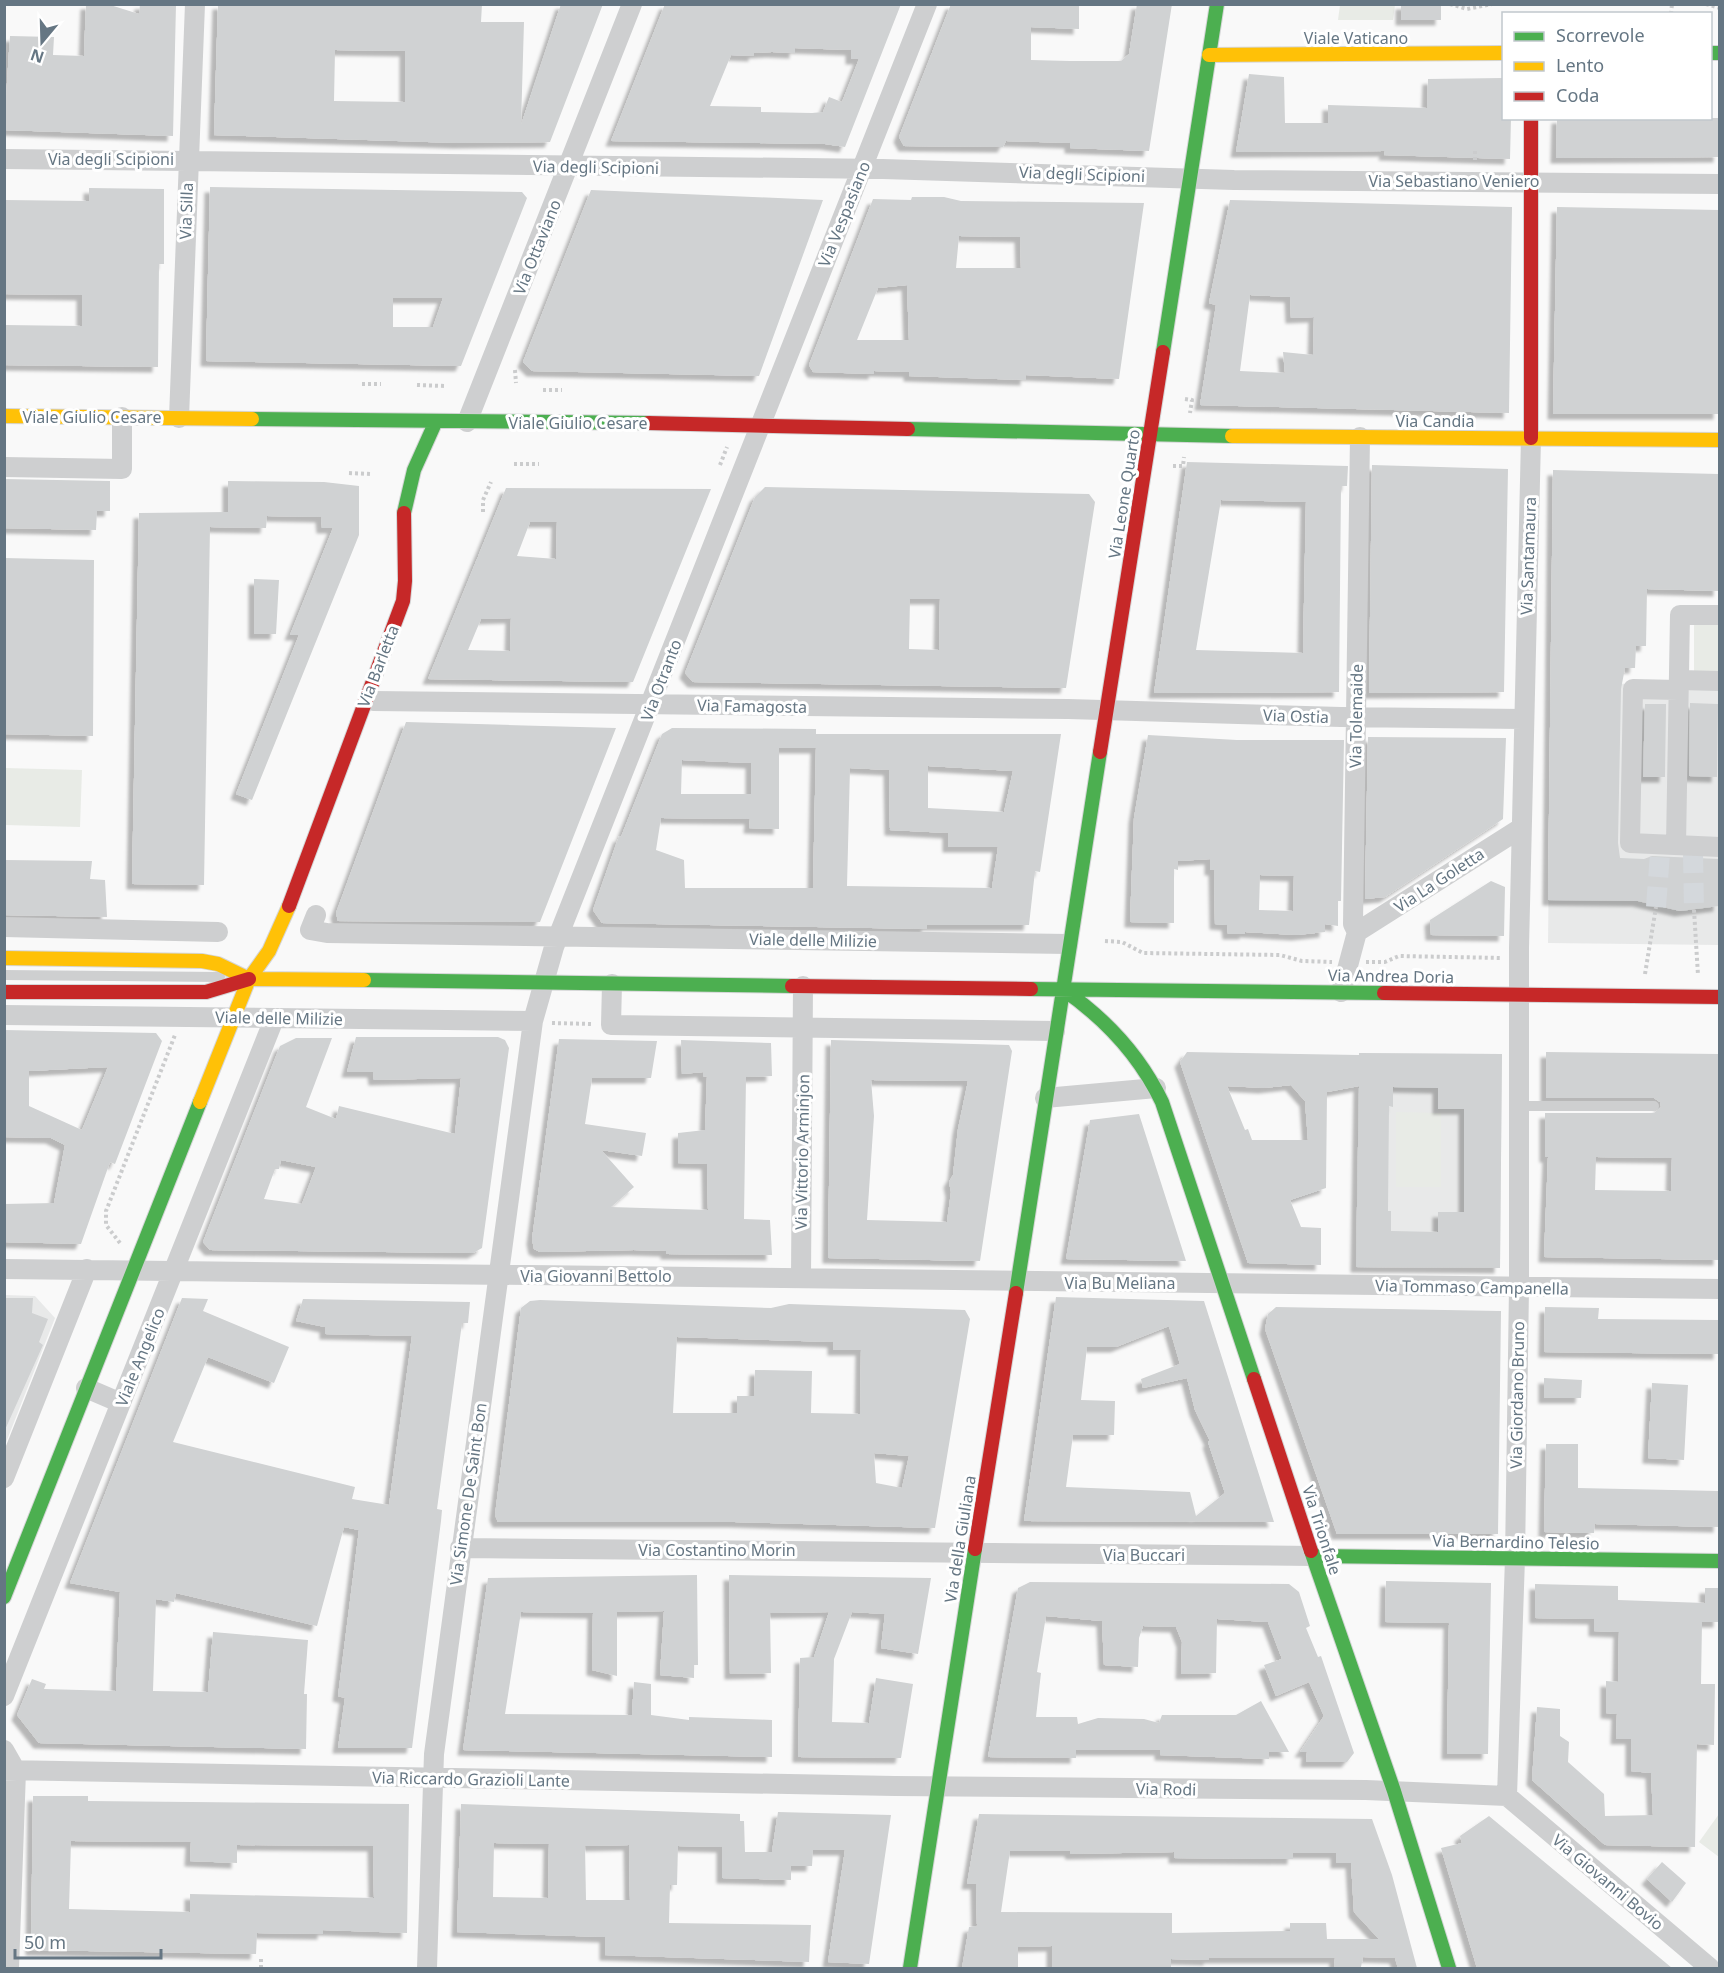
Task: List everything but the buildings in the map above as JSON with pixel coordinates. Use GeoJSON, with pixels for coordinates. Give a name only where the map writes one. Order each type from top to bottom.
{"type":"FeatureCollection","features":[{"type":"Feature","properties":{"kind":"street","name":"Via Silla"},"geometry":{"type":"LineString","coordinates":[[179,418],[195,4]]}},
{"type":"Feature","properties":{"kind":"street","name":"Via Ottaviano"},"geometry":{"type":"LineString","coordinates":[[467,422],[632,4]]}},
{"type":"Feature","properties":{"kind":"street","name":"Via Vespasiano"},"geometry":{"type":"LineString","coordinates":[[760,424],[927,4]]}},
{"type":"Feature","properties":{"kind":"street","name":"Via Leone Quarto"},"geometry":{"type":"LineString","coordinates":[[1054,1031],[1217,4]]}},
{"type":"Feature","properties":{"kind":"street","name":"Viale Vaticano"},"geometry":{"type":"LineString","coordinates":[[1209,55],[1502,53]]}},
{"type":"Feature","properties":{"kind":"street","name":"Via Santamaura"},"geometry":{"type":"LineString","coordinates":[[1519,994],[1523,719],[1531,438],[1531,120]]}},
{"type":"Feature","properties":{"kind":"street","name":"Via degli Scipioni"},"geometry":{"type":"LineString","coordinates":[[4,159],[188,159],[1188,178]]}},
{"type":"Feature","properties":{"kind":"street","name":"Via Sebastiano Veniero"},"geometry":{"type":"LineString","coordinates":[[1188,178],[1719,184]]}},
{"type":"Feature","properties":{"kind":"street","name":"Viale Giulio Cesare"},"geometry":{"type":"LineString","coordinates":[[4,416],[760,424],[1150,435]]}},
{"type":"Feature","properties":{"kind":"street"},"geometry":{"type":"LineString","coordinates":[[4,467],[122,469],[122,417]]}},
{"type":"Feature","properties":{"kind":"street","name":"Via Barletta"},"geometry":{"type":"LineString","coordinates":[[234,1018],[249,979],[269,951],[289,906],[404,601],[407,582],[403,522],[405,504],[413,474],[436,421]]}},
{"type":"Feature","properties":{"kind":"street","name":"Via Otranto"},"geometry":{"type":"LineString","coordinates":[[559,935],[652,705],[760,424]]}},
{"type":"Feature","properties":{"kind":"street","name":"Via Candia"},"geometry":{"type":"LineString","coordinates":[[1150,435],[1719,440]]}},
{"type":"Feature","properties":{"kind":"street","name":"Via Tolemaide"},"geometry":{"type":"LineString","coordinates":[[1341,992],[1357,932],[1353,924],[1360,437]]}},
{"type":"Feature","properties":{"kind":"street"},"geometry":{"type":"LineString","coordinates":[[1676,848],[1680,615],[1719,615]]}},
{"type":"Feature","properties":{"kind":"street"},"geometry":{"type":"LineString","coordinates":[[1719,681],[1633,689],[1630,843],[1676,848],[1719,847]]}},
{"type":"Feature","properties":{"kind":"street","name":"Via Barletta"},"geometry":{"type":"LineString","coordinates":[[373,701],[399,701]]}},
{"type":"Feature","properties":{"kind":"street","name":"Via Famagosta"},"geometry":{"type":"LineString","coordinates":[[399,701],[1105,710]]}},
{"type":"Feature","properties":{"kind":"street","name":"Via Ostia"},"geometry":{"type":"LineString","coordinates":[[1105,710],[1523,719]]}},
{"type":"Feature","properties":{"kind":"street","name":"Via La Goletta"},"geometry":{"type":"LineString","coordinates":[[1357,932],[1521,828]]}},
{"type":"Feature","properties":{"kind":"street","name":"Viale delle Milizie"},"geometry":{"type":"LineString","coordinates":[[313,923],[327,933],[1068,944]]}},
{"type":"Feature","properties":{"kind":"street"},"geometry":{"type":"LineString","coordinates":[[4,927],[218,932]]}},
{"type":"Feature","properties":{"kind":"street"},"geometry":{"type":"LineString","coordinates":[[114,960],[115,928]]}},
{"type":"Feature","properties":{"kind":"street"},"geometry":{"type":"LineString","coordinates":[[543,983],[559,935]]}},
{"type":"Feature","properties":{"kind":"street","name":"Viale delle Milizie"},"geometry":{"type":"LineString","coordinates":[[4,958],[202,961],[218,964],[249,979]]}},
{"type":"Feature","properties":{"kind":"street","name":"Viale delle Milizie"},"geometry":{"type":"LineString","coordinates":[[4,992],[206,992],[249,979],[1061,988]]}},
{"type":"Feature","properties":{"kind":"street","name":"Via Simone De Saint Bon"},"geometry":{"type":"LineString","coordinates":[[428,1968],[432,1778],[460,1548],[533,1021],[543,983]]}},
{"type":"Feature","properties":{"kind":"street"},"geometry":{"type":"LineString","coordinates":[[612,984],[611,1025],[1054,1031]]}},
{"type":"Feature","properties":{"kind":"street","name":"Via Vittorio Arminjon"},"geometry":{"type":"LineString","coordinates":[[801,1277],[803,986]]}},
{"type":"Feature","properties":{"kind":"street","name":"Via Andrea Doria"},"geometry":{"type":"LineString","coordinates":[[1061,988],[1719,997]]}},
{"type":"Feature","properties":{"kind":"street","name":"Via Trionfale"},"geometry":{"type":"LineString","coordinates":[[1061,988],[1110,1027],[1159,1095],[1224,1284],[1312,1556],[1394,1791],[1449,1968]]}},
{"type":"Feature","properties":{"kind":"street"},"geometry":{"type":"LineString","coordinates":[[25,992],[25,1015]]}},
{"type":"Feature","properties":{"kind":"street","name":"Via Giordano Bruno"},"geometry":{"type":"LineString","coordinates":[[1507,1796],[1515,1558],[1519,1287],[1519,994]]}},
{"type":"Feature","properties":{"kind":"street","name":"Viale delle Milizie"},"geometry":{"type":"LineString","coordinates":[[4,1015],[533,1021]]}},
{"type":"Feature","properties":{"kind":"street"},"geometry":{"type":"LineString","coordinates":[[4,1597],[234,1018]]}},
{"type":"Feature","properties":{"kind":"street","name":"Viale Angelico"},"geometry":{"type":"LineString","coordinates":[[4,1696],[12,1653],[122,1403],[274,1018]]}},
{"type":"Feature","properties":{"kind":"street","name":"Via della Giuliana"},"geometry":{"type":"LineString","coordinates":[[910,1968],[1054,1031]]}},
{"type":"Feature","properties":{"kind":"street"},"geometry":{"type":"LineString","coordinates":[[1044,1106],[1159,1095]]}},
{"type":"Feature","properties":{"kind":"street","name":"Via Giovanni Bettolo"},"geometry":{"type":"LineString","coordinates":[[4,1269],[801,1277],[1017,1282]]}},
{"type":"Feature","properties":{"kind":"street"},"geometry":{"type":"LineString","coordinates":[[4,1478],[87,1269]]}},
{"type":"Feature","properties":{"kind":"street","name":"Via Bu Meliana"},"geometry":{"type":"LineString","coordinates":[[1017,1282],[1224,1284]]}},
{"type":"Feature","properties":{"kind":"street","name":"Via Tommaso Campanella"},"geometry":{"type":"LineString","coordinates":[[1224,1284],[1719,1289]]}},
{"type":"Feature","properties":{"kind":"street"},"geometry":{"type":"LineString","coordinates":[[86,1388],[122,1403]]}},
{"type":"Feature","properties":{"kind":"street","name":"Via Costantino Morin"},"geometry":{"type":"LineString","coordinates":[[460,1548],[975,1553]]}},
{"type":"Feature","properties":{"kind":"street","name":"Via Buccari"},"geometry":{"type":"LineString","coordinates":[[975,1553],[1312,1556]]}},
{"type":"Feature","properties":{"kind":"street","name":"Via Bernardino Telesio"},"geometry":{"type":"LineString","coordinates":[[1312,1556],[1719,1561]]}},
{"type":"Feature","properties":{"kind":"street"},"geometry":{"type":"LineString","coordinates":[[4,1750],[10,1771],[9,1968]]}},
{"type":"Feature","properties":{"kind":"street","name":"Via Riccardo Grazioli Lante"},"geometry":{"type":"LineString","coordinates":[[10,1771],[938,1786]]}},
{"type":"Feature","properties":{"kind":"street","name":"Via Rodi"},"geometry":{"type":"LineString","coordinates":[[938,1786],[1394,1791],[1507,1796]]}},
{"type":"Feature","properties":{"kind":"street","name":"Via Giovanni Bovio"},"geometry":{"type":"LineString","coordinates":[[1507,1796],[1697,1965]]}},
{"type":"Feature","properties":{"kind":"lane","name":"Viale delle Milizie"},"geometry":{"type":"LineString","coordinates":[[4,975],[249,979]]}},
{"type":"Feature","properties":{"kind":"lane"},"geometry":{"type":"LineString","coordinates":[[1520,1106],[1654,1106]]}},
{"type":"Feature","properties":{"kind":"path"},"geometry":{"type":"LineString","coordinates":[[1450,4],[1467,9],[1492,4]]}},
{"type":"Feature","properties":{"kind":"path"},"geometry":{"type":"LineString","coordinates":[[1706,4],[1719,8]]}},
{"type":"Feature","properties":{"kind":"path"},"geometry":{"type":"LineString","coordinates":[[1475,151],[1475,162]]}},
{"type":"Feature","properties":{"kind":"path"},"geometry":{"type":"LineString","coordinates":[[515,370],[516,383]]}},
{"type":"Feature","properties":{"kind":"path"},"geometry":{"type":"LineString","coordinates":[[362,384],[381,384]]}},
{"type":"Feature","properties":{"kind":"path"},"geometry":{"type":"LineString","coordinates":[[417,385],[443,387]]}},
{"type":"Feature","properties":{"kind":"path"},"geometry":{"type":"LineString","coordinates":[[543,390],[562,390]]}},
{"type":"Feature","properties":{"kind":"path"},"geometry":{"type":"LineString","coordinates":[[1185,399],[1192,400],[1190,414]]}},
{"type":"Feature","properties":{"kind":"path"},"geometry":{"type":"LineString","coordinates":[[720,465],[729,443]]}},
{"type":"Feature","properties":{"kind":"path"},"geometry":{"type":"LineString","coordinates":[[1173,466],[1183,466],[1184,457]]}},
{"type":"Feature","properties":{"kind":"path"},"geometry":{"type":"LineString","coordinates":[[514,464],[539,464]]}},
{"type":"Feature","properties":{"kind":"path"},"geometry":{"type":"LineString","coordinates":[[349,473],[370,474]]}},
{"type":"Feature","properties":{"kind":"path"},"geometry":{"type":"LineString","coordinates":[[483,512],[483,500],[491,482]]}},
{"type":"Feature","properties":{"kind":"path"},"geometry":{"type":"LineString","coordinates":[[1649,947],[1656,907]]}},
{"type":"Feature","properties":{"kind":"path"},"geometry":{"type":"LineString","coordinates":[[1694,910],[1697,949]]}},
{"type":"Feature","properties":{"kind":"path"},"geometry":{"type":"LineString","coordinates":[[1105,941],[1122,942],[1143,953],[1280,955],[1302,961],[1336,962]]}},
{"type":"Feature","properties":{"kind":"path"},"geometry":{"type":"LineString","coordinates":[[1361,962],[1385,962],[1399,956],[1505,958]]}},
{"type":"Feature","properties":{"kind":"path"},"geometry":{"type":"LineString","coordinates":[[533,1021],[611,1025]]}},
{"type":"Feature","properties":{"kind":"path"},"geometry":{"type":"LineString","coordinates":[[120,1243],[106,1225],[106,1211],[177,1028]]}},
{"type":"Feature","properties":{"kind":"path"},"geometry":{"type":"LineString","coordinates":[[261,1959],[261,1968]]}},
{"type":"Feature","properties":{"kind":"shaded area"},"geometry":{"type":"Polygon","coordinates":[[[1340,4],[1395,5],[1393,20],[1338,20],[1340,4]]]}},
{"type":"Feature","properties":{"kind":"shaded area"},"geometry":{"type":"Polygon","coordinates":[[[1694,615],[1719,615],[1719,674],[1694,674],[1694,615]]]}},
{"type":"Feature","properties":{"kind":"shaded area"},"geometry":{"type":"Polygon","coordinates":[[[1551,682],[1719,686],[1719,945],[1548,943],[1551,682]]]}},
{"type":"Feature","properties":{"kind":"shaded area"},"geometry":{"type":"Polygon","coordinates":[[[5,768],[82,770],[80,827],[5,825],[5,768]]]}},
{"type":"Feature","properties":{"kind":"shaded area"},"geometry":{"type":"Polygon","coordinates":[[[1359,1053],[1502,1054],[1500,1268],[1356,1267],[1359,1053]]]}},
{"type":"Feature","properties":{"kind":"shaded area"},"geometry":{"type":"Polygon","coordinates":[[[1396,1112],[1441,1113],[1441,1187],[1396,1187],[1396,1112]]]}},
{"type":"Feature","properties":{"kind":"shaded area"},"geometry":{"type":"Polygon","coordinates":[[[5,1295],[35,1296],[55,1318],[5,1445],[5,1295]]]}},
{"type":"Feature","properties":{"kind":"shaded area"},"geometry":{"type":"Polygon","coordinates":[[[1719,1814],[1719,1857],[1699,1842],[1719,1814]]]}},
{"type":"Feature","properties":{"kind":"tunnel"},"geometry":{"type":"LineString","coordinates":[[1656,907],[1660,853]]}},
{"type":"Feature","properties":{"kind":"tunnel"},"geometry":{"type":"LineString","coordinates":[[1693,853],[1694,910]]}},
{"type":"Feature","properties":{"kind":"traffic: fast"},"geometry":{"type":"LineString","coordinates":[[1163,352],[1217,4]]}},
{"type":"Feature","properties":{"kind":"traffic: fast"},"geometry":{"type":"LineString","coordinates":[[1712,53],[1720,53]]}},
{"type":"Feature","properties":{"kind":"traffic: fast"},"geometry":{"type":"LineString","coordinates":[[252,419],[648,423]]}},
{"type":"Feature","properties":{"kind":"traffic: fast"},"geometry":{"type":"LineString","coordinates":[[404,513],[414,470],[436,421]]}},
{"type":"Feature","properties":{"kind":"traffic: fast"},"geometry":{"type":"LineString","coordinates":[[908,429],[1232,436]]}},
{"type":"Feature","properties":{"kind":"traffic: fast"},"geometry":{"type":"LineString","coordinates":[[1016,1293],[1100,752]]}},
{"type":"Feature","properties":{"kind":"traffic: fast"},"geometry":{"type":"LineString","coordinates":[[364,980],[792,986]]}},
{"type":"Feature","properties":{"kind":"traffic: fast"},"geometry":{"type":"LineString","coordinates":[[1061,988],[1092,1012],[1119,1038],[1143,1068],[1162,1102],[1254,1379]]}},
{"type":"Feature","properties":{"kind":"traffic: fast"},"geometry":{"type":"LineString","coordinates":[[1031,989],[1384,993]]}},
{"type":"Feature","properties":{"kind":"traffic: fast"},"geometry":{"type":"LineString","coordinates":[[4,1597],[200,1102]]}},
{"type":"Feature","properties":{"kind":"traffic: fast"},"geometry":{"type":"LineString","coordinates":[[910,1968],[975,1549]]}},
{"type":"Feature","properties":{"kind":"traffic: fast"},"geometry":{"type":"LineString","coordinates":[[1311,1551],[1394,1791],[1449,1968]]}},
{"type":"Feature","properties":{"kind":"traffic: fast"},"geometry":{"type":"LineString","coordinates":[[1313,1556],[1720,1561]]}},
{"type":"Feature","properties":{"kind":"traffic: slow"},"geometry":{"type":"LineString","coordinates":[[1209,55],[1502,53]]}},
{"type":"Feature","properties":{"kind":"traffic: slow"},"geometry":{"type":"LineString","coordinates":[[4,416],[252,419]]}},
{"type":"Feature","properties":{"kind":"traffic: slow"},"geometry":{"type":"LineString","coordinates":[[1232,436],[1720,440]]}},
{"type":"Feature","properties":{"kind":"traffic: slow"},"geometry":{"type":"LineString","coordinates":[[200,1102],[249,979],[269,951],[289,906]]}},
{"type":"Feature","properties":{"kind":"traffic: slow"},"geometry":{"type":"LineString","coordinates":[[4,958],[202,961],[218,964],[249,979],[364,980]]}},
{"type":"Feature","properties":{"kind":"traffic: jam"},"geometry":{"type":"LineString","coordinates":[[1531,120],[1531,438]]}},
{"type":"Feature","properties":{"kind":"traffic: jam"},"geometry":{"type":"LineString","coordinates":[[1100,752],[1163,352]]}},
{"type":"Feature","properties":{"kind":"traffic: jam"},"geometry":{"type":"LineString","coordinates":[[648,423],[908,429]]}},
{"type":"Feature","properties":{"kind":"traffic: jam"},"geometry":{"type":"LineString","coordinates":[[289,906],[403,601],[404,513]]}},
{"type":"Feature","properties":{"kind":"traffic: jam"},"geometry":{"type":"LineString","coordinates":[[4,992],[206,992],[249,979]]}},
{"type":"Feature","properties":{"kind":"traffic: jam"},"geometry":{"type":"LineString","coordinates":[[792,986],[1031,989]]}},
{"type":"Feature","properties":{"kind":"traffic: jam"},"geometry":{"type":"LineString","coordinates":[[1384,993],[1720,997]]}},
{"type":"Feature","properties":{"kind":"traffic: jam"},"geometry":{"type":"LineString","coordinates":[[975,1549],[1016,1293]]}},
{"type":"Feature","properties":{"kind":"traffic: jam"},"geometry":{"type":"LineString","coordinates":[[1254,1379],[1311,1551]]}}]}
